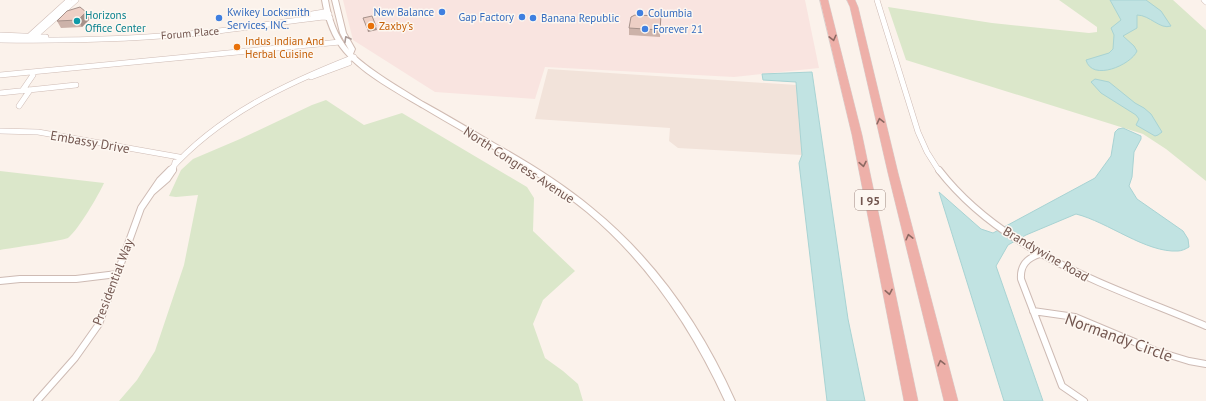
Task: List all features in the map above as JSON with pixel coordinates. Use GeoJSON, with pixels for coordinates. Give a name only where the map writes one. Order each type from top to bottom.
{"type":"FeatureCollection","features":[{"type":"Feature","properties":{"kind":"highway","name":"I 95"},"geometry":{"type":"LineString","coordinates":[[824,0],[857,136],[911,401]]}},
{"type":"Feature","properties":{"kind":"highway","name":"I 95"},"geometry":{"type":"LineString","coordinates":[[851,0],[854,7],[893,173],[951,401]]}},
{"type":"Feature","properties":{"kind":"street"},"geometry":{"type":"LineString","coordinates":[[27,38],[69,0]]}},
{"type":"Feature","properties":{"kind":"street"},"geometry":{"type":"LineString","coordinates":[[35,36],[76,0]]}},
{"type":"Feature","properties":{"kind":"street","name":"North Congress Avenue"},"geometry":{"type":"LineString","coordinates":[[326,0],[332,30],[348,54],[354,57],[373,74],[541,176],[607,226],[656,278],[682,314],[713,365],[730,401]]}},
{"type":"Feature","properties":{"kind":"street"},"geometry":{"type":"LineString","coordinates":[[335,0],[339,18],[354,57]]}},
{"type":"Feature","properties":{"kind":"street","name":"Brandywine Road"},"geometry":{"type":"LineString","coordinates":[[877,0],[923,144],[948,180],[972,206],[1000,228],[1040,254],[1098,283],[1206,326]]}},
{"type":"Feature","properties":{"kind":"street","name":"Forum Place"},"geometry":{"type":"LineString","coordinates":[[0,40],[35,36],[84,37],[139,34],[228,26],[324,12],[330,16]]}},
{"type":"Feature","properties":{"kind":"street"},"geometry":{"type":"LineString","coordinates":[[330,16],[339,18]]}},
{"type":"Feature","properties":{"kind":"street","name":"Forum Place"},"geometry":{"type":"LineString","coordinates":[[0,35],[70,40],[166,35],[244,28],[330,16]]}},
{"type":"Feature","properties":{"kind":"street"},"geometry":{"type":"LineString","coordinates":[[0,75],[340,42]]}},
{"type":"Feature","properties":{"kind":"street","name":"Presidential Way"},"geometry":{"type":"LineString","coordinates":[[37,401],[75,358],[99,324],[141,208],[149,194],[163,185],[174,171],[177,160],[201,137],[232,115],[268,93],[321,74],[354,57]]}},
{"type":"Feature","properties":{"kind":"street"},"geometry":{"type":"LineString","coordinates":[[22,91],[33,75]]}},
{"type":"Feature","properties":{"kind":"street"},"geometry":{"type":"LineString","coordinates":[[0,93],[76,85]]}},
{"type":"Feature","properties":{"kind":"street"},"geometry":{"type":"LineString","coordinates":[[19,106],[30,90]]}},
{"type":"Feature","properties":{"kind":"street","name":"Embassy Drive"},"geometry":{"type":"LineString","coordinates":[[0,130],[38,132],[177,160]]}},
{"type":"Feature","properties":{"kind":"street"},"geometry":{"type":"LineString","coordinates":[[1040,254],[1025,261],[1020,271],[1021,279],[1062,386],[1084,401]]}},
{"type":"Feature","properties":{"kind":"street"},"geometry":{"type":"LineString","coordinates":[[0,281],[20,279],[76,279],[117,274]]}},
{"type":"Feature","properties":{"kind":"street","name":"Normandy Circle"},"geometry":{"type":"LineString","coordinates":[[1033,311],[1075,317],[1166,355],[1206,364]]}},
{"type":"Feature","properties":{"kind":"shaded area"},"geometry":{"type":"Polygon","coordinates":[[[343,0],[805,0],[819,68],[734,77],[545,67],[535,99],[435,92],[353,40],[343,0]]]}},
{"type":"Feature","properties":{"kind":"shaded area"},"geometry":{"type":"Polygon","coordinates":[[[548,69],[797,85],[802,155],[678,148],[669,141],[670,128],[535,119],[548,69]]]}},
{"type":"Feature","properties":{"kind":"green space"},"geometry":{"type":"Polygon","coordinates":[[[1059,0],[1173,0],[1206,30],[1206,181],[1166,149],[1143,134],[906,60],[888,7],[992,23],[1089,33],[1097,32],[1097,27],[1059,0]]]}},
{"type":"Feature","properties":{"kind":"green space"},"geometry":{"type":"Polygon","coordinates":[[[326,100],[364,125],[402,113],[527,187],[534,198],[533,231],[575,271],[543,300],[533,324],[545,358],[578,384],[583,401],[119,401],[137,380],[155,351],[184,265],[198,195],[176,197],[169,196],[181,170],[193,159],[326,100]]]}},
{"type":"Feature","properties":{"kind":"green space"},"geometry":{"type":"Polygon","coordinates":[[[0,171],[104,183],[83,220],[68,238],[0,250],[0,171]]]}},
{"type":"Feature","properties":{"kind":"water"},"geometry":{"type":"Polygon","coordinates":[[[1110,0],[1146,0],[1161,11],[1171,26],[1163,26],[1146,17],[1137,15],[1137,28],[1123,36],[1134,46],[1137,51],[1120,66],[1103,71],[1096,70],[1090,67],[1086,60],[1109,53],[1113,49],[1114,35],[1111,28],[1121,20],[1110,0]]]}},
{"type":"Feature","properties":{"kind":"water"},"geometry":{"type":"Polygon","coordinates":[[[812,72],[848,319],[865,401],[827,401],[799,163],[802,155],[796,82],[763,80],[762,74],[812,72]]]}},
{"type":"Feature","properties":{"kind":"water"},"geometry":{"type":"Polygon","coordinates":[[[1095,79],[1109,82],[1135,103],[1144,108],[1151,114],[1162,132],[1155,136],[1136,125],[1139,119],[1136,115],[1101,93],[1091,82],[1095,79]]]}},
{"type":"Feature","properties":{"kind":"water"},"geometry":{"type":"Polygon","coordinates":[[[1123,128],[1141,136],[1141,139],[1134,152],[1132,177],[1129,186],[1137,199],[1183,231],[1188,239],[1189,247],[1178,251],[1153,247],[1101,223],[1076,214],[1026,235],[1008,245],[996,266],[1043,401],[1004,401],[939,192],[981,229],[993,233],[1095,178],[1111,156],[1115,132],[1118,129],[1123,128]]]}},
{"type":"Feature","properties":{"kind":"building"},"geometry":{"type":"Polygon","coordinates":[[[80,7],[86,12],[78,20],[57,21],[67,11],[80,7]]]}},
{"type":"Feature","properties":{"kind":"building"},"geometry":{"type":"Polygon","coordinates":[[[635,15],[661,16],[660,30],[629,28],[631,17],[635,15]]]}},
{"type":"Feature","properties":{"kind":"building"},"geometry":{"type":"Polygon","coordinates":[[[372,16],[376,26],[367,28],[363,18],[372,16]]]}},
{"type":"Feature","properties":{"kind":"place","name":"New Balance"},"geometry":{"type":"Point","coordinates":[442,12]}},
{"type":"Feature","properties":{"kind":"place","name":"Columbia"},"geometry":{"type":"Point","coordinates":[640,13]}},
{"type":"Feature","properties":{"kind":"place","name":"Gap Factory"},"geometry":{"type":"Point","coordinates":[522,17]}},
{"type":"Feature","properties":{"kind":"place","name":"Kwikey Locksmith Services, INC."},"geometry":{"type":"Point","coordinates":[219,18]}},
{"type":"Feature","properties":{"kind":"place","name":"Banana Republic"},"geometry":{"type":"Point","coordinates":[533,18]}},
{"type":"Feature","properties":{"kind":"place","name":"Horizons Office Center"},"geometry":{"type":"Point","coordinates":[77,21]}},
{"type":"Feature","properties":{"kind":"place","name":"Zaxby's"},"geometry":{"type":"Point","coordinates":[371,26]}},
{"type":"Feature","properties":{"kind":"place","name":"Forever 21"},"geometry":{"type":"Point","coordinates":[645,29]}},
{"type":"Feature","properties":{"kind":"place","name":"Indus Indian And Herbal Cuisine"},"geometry":{"type":"Point","coordinates":[237,47]}}]}
